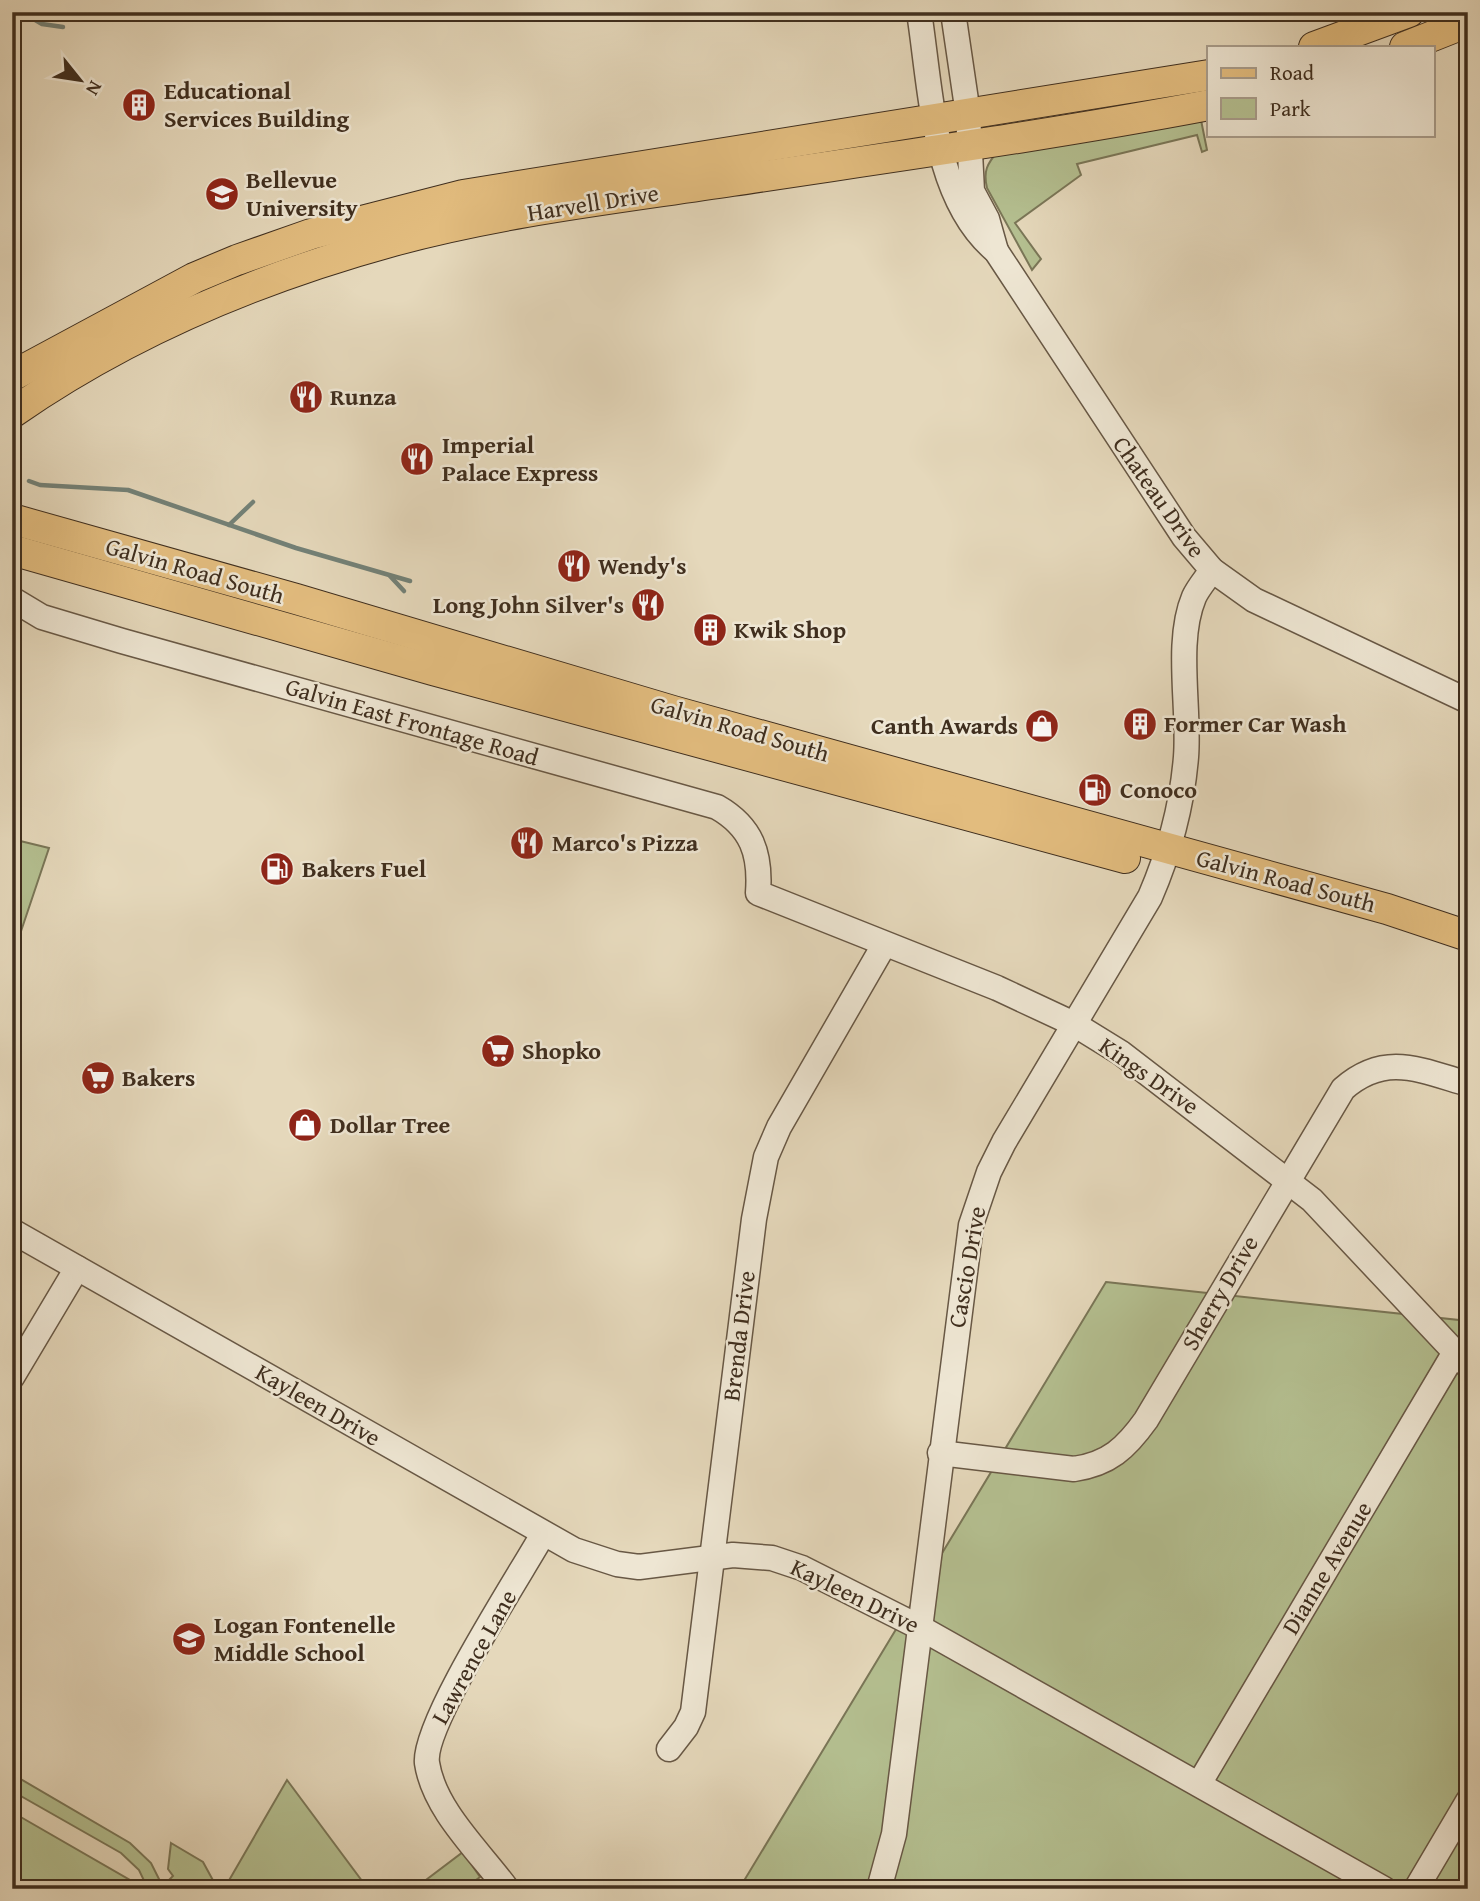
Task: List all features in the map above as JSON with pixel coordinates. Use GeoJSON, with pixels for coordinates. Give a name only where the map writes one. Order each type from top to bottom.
{"type":"FeatureCollection","features":[{"type":"Feature","properties":{"kind":"main road"},"geometry":{"type":"LineString","coordinates":[[1317,46],[1409,12]]}},
{"type":"Feature","properties":{"kind":"main road"},"geometry":{"type":"LineString","coordinates":[[1408,46],[1468,22]]}},
{"type":"Feature","properties":{"kind":"main road","name":"Harvell Drive"},"geometry":{"type":"LineString","coordinates":[[12,376],[194,278],[311,234],[383,213],[463,195],[1207,75]]}},
{"type":"Feature","properties":{"kind":"main road","name":"Harvell Drive"},"geometry":{"type":"LineString","coordinates":[[12,413],[91,363],[212,303],[296,271],[395,241],[469,224],[641,195],[1207,105]]}},
{"type":"Feature","properties":{"kind":"main road","name":"Galvin Road South"},"geometry":{"type":"LineString","coordinates":[[13,519],[673,711],[1165,858],[1388,929],[1468,946]]}},
{"type":"Feature","properties":{"kind":"main road","name":"Galvin Road South"},"geometry":{"type":"LineString","coordinates":[[12,550],[433,670],[1165,858],[1387,909],[1468,936]]}},
{"type":"Feature","properties":{"kind":"street"},"geometry":{"type":"LineString","coordinates":[[919,12],[937,120],[957,147]]}},
{"type":"Feature","properties":{"kind":"street"},"geometry":{"type":"LineString","coordinates":[[953,12],[968,114],[957,147]]}},
{"type":"Feature","properties":{"kind":"street","name":"Chateau Drive"},"geometry":{"type":"LineString","coordinates":[[957,147],[949,184],[967,220],[978,236],[996,251],[1184,537],[1212,570],[1254,600],[1468,701]]}},
{"type":"Feature","properties":{"kind":"street","name":"Cascio Drive"},"geometry":{"type":"LineString","coordinates":[[879,1889],[894,1834],[965,1256],[978,1200],[1004,1142],[1150,897],[1165,858],[1180,802],[1186,759],[1186,639],[1189,617],[1194,596],[1212,570]]}},
{"type":"Feature","properties":{"kind":"street","name":"Galvin East Frontage Road"},"geometry":{"type":"LineString","coordinates":[[12,599],[42,617],[122,641],[717,807],[737,820],[755,845],[759,859],[758,893]]}},
{"type":"Feature","properties":{"kind":"street","name":"Kings Drive"},"geometry":{"type":"LineString","coordinates":[[758,893],[997,988],[1074,1024],[1121,1053],[1312,1200],[1461,1359]]}},
{"type":"Feature","properties":{"kind":"street","name":"Brenda Drive"},"geometry":{"type":"LineString","coordinates":[[669,1749],[686,1727],[692,1712],[754,1219],[766,1157],[794,1097],[884,945]]}},
{"type":"Feature","properties":{"kind":"street","name":"Sherry Drive"},"geometry":{"type":"LineString","coordinates":[[940,1454],[1074,1469],[1093,1466],[1119,1453],[1146,1420],[1343,1089],[1357,1076],[1392,1065],[1410,1067],[1468,1084]]}},
{"type":"Feature","properties":{"kind":"street","name":"Kayleen Drive"},"geometry":{"type":"LineString","coordinates":[[12,1231],[543,1534],[584,1554],[617,1564],[655,1566],[749,1555],[786,1561],[919,1626],[1384,1889]]}},
{"type":"Feature","properties":{"kind":"street"},"geometry":{"type":"LineString","coordinates":[[12,1377],[76,1268]]}},
{"type":"Feature","properties":{"kind":"street","name":"Dianne Avenue"},"geometry":{"type":"LineString","coordinates":[[1199,1784],[1461,1359]]}},
{"type":"Feature","properties":{"kind":"street","name":"Lawrence Lane"},"geometry":{"type":"LineString","coordinates":[[507,1889],[442,1801],[431,1775],[428,1749],[439,1714],[543,1534]]}},
{"type":"Feature","properties":{"kind":"street"},"geometry":{"type":"LineString","coordinates":[[1416,1889],[1468,1801]]}},
{"type":"Feature","properties":{"kind":"green space"},"geometry":{"type":"Polygon","coordinates":[[[1200,115],[1207,150],[1202,152],[1197,135],[1077,164],[1081,175],[1015,223],[1041,259],[1032,270],[987,188],[987,168],[998,151],[1200,115]]]}},
{"type":"Feature","properties":{"kind":"green space"},"geometry":{"type":"Polygon","coordinates":[[[12,839],[49,848],[12,958],[12,839]]]}},
{"type":"Feature","properties":{"kind":"green space"},"geometry":{"type":"Polygon","coordinates":[[[1106,1282],[1468,1321],[1468,1889],[739,1889],[1106,1282]]]}},
{"type":"Feature","properties":{"kind":"green space"},"geometry":{"type":"Polygon","coordinates":[[[12,1774],[130,1843],[151,1863],[164,1889],[148,1889],[139,1870],[121,1853],[12,1791],[12,1774]]]}},
{"type":"Feature","properties":{"kind":"green space"},"geometry":{"type":"Polygon","coordinates":[[[287,1780],[368,1889],[224,1889],[287,1780]]]}},
{"type":"Feature","properties":{"kind":"green space"},"geometry":{"type":"Polygon","coordinates":[[[12,1812],[142,1887],[141,1889],[12,1889],[12,1812]]]}},
{"type":"Feature","properties":{"kind":"green space"},"geometry":{"type":"Polygon","coordinates":[[[171,1843],[203,1862],[215,1884],[186,1888],[180,1883],[175,1888],[168,1881],[173,1876],[168,1869],[171,1843]]]}},
{"type":"Feature","properties":{"kind":"green space"},"geometry":{"type":"Polygon","coordinates":[[[463,1852],[480,1877],[464,1889],[414,1889],[463,1852]]]}},
{"type":"Feature","properties":{"kind":"waterway"},"geometry":{"type":"LineString","coordinates":[[17,14],[25,14],[42,24],[63,27]]}},
{"type":"Feature","properties":{"kind":"waterway"},"geometry":{"type":"LineString","coordinates":[[29,481],[40,485],[128,490],[296,548],[410,581]]}},
{"type":"Feature","properties":{"kind":"waterway"},"geometry":{"type":"LineString","coordinates":[[229,525],[253,502]]}},
{"type":"Feature","properties":{"kind":"waterway"},"geometry":{"type":"LineString","coordinates":[[390,576],[404,591]]}},
{"type":"Feature","properties":{"kind":"place","name":"Educational Services Building"},"geometry":{"type":"Point","coordinates":[139,105]}},
{"type":"Feature","properties":{"kind":"place","name":"Bellevue University"},"geometry":{"type":"Point","coordinates":[222,194]}},
{"type":"Feature","properties":{"kind":"place","name":"Runza"},"geometry":{"type":"Point","coordinates":[306,397]}},
{"type":"Feature","properties":{"kind":"place","name":"Imperial Palace Express"},"geometry":{"type":"Point","coordinates":[417,459]}},
{"type":"Feature","properties":{"kind":"place","name":"Wendy's"},"geometry":{"type":"Point","coordinates":[574,566]}},
{"type":"Feature","properties":{"kind":"place","name":"Long John Silver's"},"geometry":{"type":"Point","coordinates":[648,605]}},
{"type":"Feature","properties":{"kind":"place","name":"Kwik Shop"},"geometry":{"type":"Point","coordinates":[710,630]}},
{"type":"Feature","properties":{"kind":"place","name":"Former Car Wash"},"geometry":{"type":"Point","coordinates":[1140,724]}},
{"type":"Feature","properties":{"kind":"place","name":"Canth Awards"},"geometry":{"type":"Point","coordinates":[1042,726]}},
{"type":"Feature","properties":{"kind":"place","name":"Conoco"},"geometry":{"type":"Point","coordinates":[1095,790]}},
{"type":"Feature","properties":{"kind":"place","name":"Marco's Pizza"},"geometry":{"type":"Point","coordinates":[527,843]}},
{"type":"Feature","properties":{"kind":"place","name":"Bakers Fuel"},"geometry":{"type":"Point","coordinates":[277,869]}},
{"type":"Feature","properties":{"kind":"place","name":"Shopko"},"geometry":{"type":"Point","coordinates":[498,1051]}},
{"type":"Feature","properties":{"kind":"place","name":"Bakers"},"geometry":{"type":"Point","coordinates":[98,1078]}},
{"type":"Feature","properties":{"kind":"place","name":"Dollar Tree"},"geometry":{"type":"Point","coordinates":[305,1125]}},
{"type":"Feature","properties":{"kind":"place","name":"Logan Fontenelle Middle School"},"geometry":{"type":"Point","coordinates":[189,1639]}}]}
